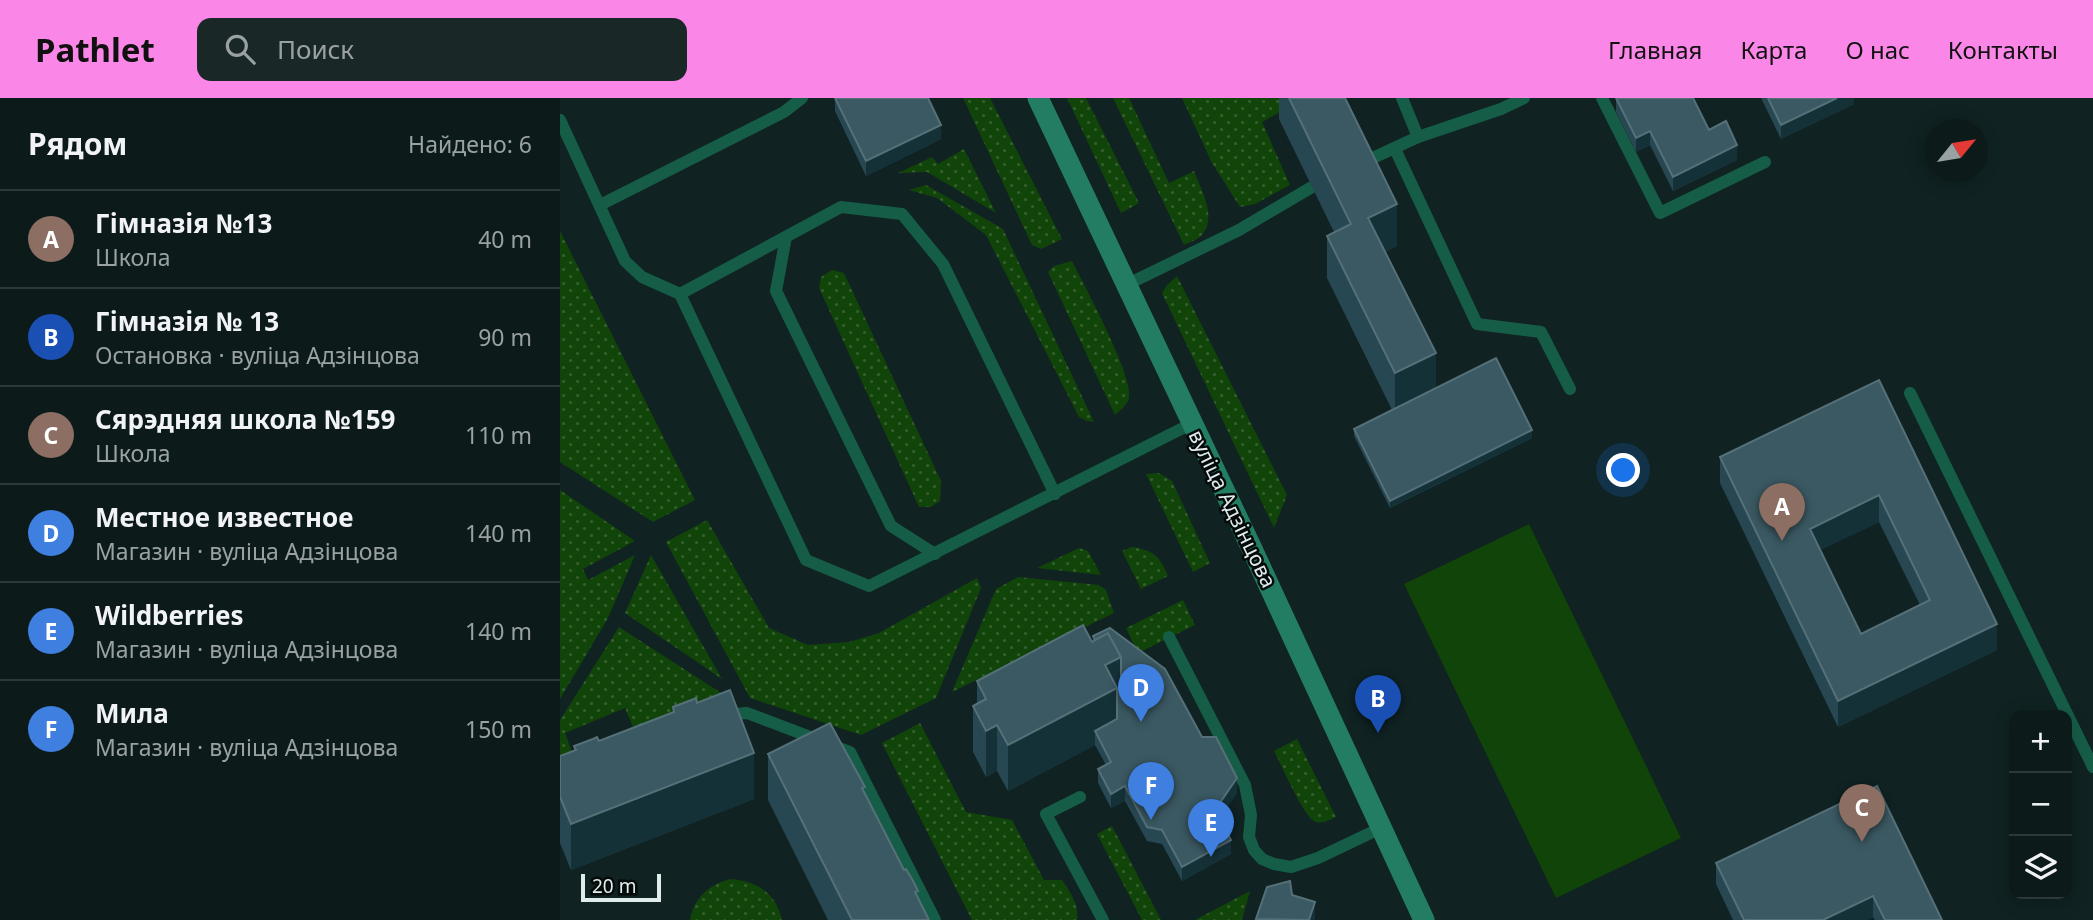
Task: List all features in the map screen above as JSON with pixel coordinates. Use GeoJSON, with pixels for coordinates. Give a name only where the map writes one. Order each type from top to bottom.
{"type":"FeatureCollection","features":[{"type":"Feature","properties":{"kind":"main road","name":"вуліца Адзінцова"},"geometry":{"type":"LineString","coordinates":[[1038,98],[1424,920]]}},
{"type":"Feature","properties":{"kind":"lane"},"geometry":{"type":"LineString","coordinates":[[600,205],[784,112],[802,98]]}},
{"type":"Feature","properties":{"kind":"lane"},"geometry":{"type":"LineString","coordinates":[[1402,98],[1418,136]]}},
{"type":"Feature","properties":{"kind":"lane"},"geometry":{"type":"LineString","coordinates":[[1358,165],[1418,136],[1501,109],[1524,98]]}},
{"type":"Feature","properties":{"kind":"lane"},"geometry":{"type":"LineString","coordinates":[[1602,98],[1660,213],[1765,162]]}},
{"type":"Feature","properties":{"kind":"lane"},"geometry":{"type":"LineString","coordinates":[[560,120],[625,261],[642,277],[680,294],[806,560],[869,586],[1191,424]]}},
{"type":"Feature","properties":{"kind":"lane"},"geometry":{"type":"LineString","coordinates":[[1395,149],[1477,324],[1541,332],[1570,389]]}},
{"type":"Feature","properties":{"kind":"lane"},"geometry":{"type":"LineString","coordinates":[[1126,285],[1239,230],[1312,187]]}},
{"type":"Feature","properties":{"kind":"lane"},"geometry":{"type":"LineString","coordinates":[[680,294],[841,207],[902,214],[943,264],[1055,494]]}},
{"type":"Feature","properties":{"kind":"lane"},"geometry":{"type":"LineString","coordinates":[[786,237],[776,291],[891,526],[935,554]]}},
{"type":"Feature","properties":{"kind":"lane"},"geometry":{"type":"LineString","coordinates":[[1910,393],[2093,767]]}},
{"type":"Feature","properties":{"kind":"lane"},"geometry":{"type":"LineString","coordinates":[[1169,637],[1245,785],[1251,815],[1250,837],[1254,850],[1262,859],[1291,867],[1318,858],[1381,828]]}},
{"type":"Feature","properties":{"kind":"lane"},"geometry":{"type":"LineString","coordinates":[[712,719],[747,713],[850,752],[935,920]]}},
{"type":"Feature","properties":{"kind":"lane"},"geometry":{"type":"LineString","coordinates":[[1080,797],[1046,814],[1102,920]]}},
{"type":"Feature","properties":{"kind":"green space"},"geometry":{"type":"Polygon","coordinates":[[[963,98],[990,98],[1062,239],[1041,249],[1032,245],[963,98]]]}},
{"type":"Feature","properties":{"kind":"green space"},"geometry":{"type":"Polygon","coordinates":[[[1067,98],[1086,98],[1139,203],[1121,213],[1067,98]]]}},
{"type":"Feature","properties":{"kind":"green space"},"geometry":{"type":"Polygon","coordinates":[[[1113,98],[1129,98],[1169,183],[1194,171],[1208,213],[1208,222],[1200,237],[1184,245],[1113,98]]]}},
{"type":"Feature","properties":{"kind":"green space"},"geometry":{"type":"Polygon","coordinates":[[[1182,98],[1284,98],[1289,107],[1262,122],[1290,185],[1255,204],[1240,207],[1212,163],[1182,98]]]}},
{"type":"Feature","properties":{"kind":"green space"},"geometry":{"type":"Polygon","coordinates":[[[964,149],[996,213],[927,172],[898,173],[932,157],[938,164],[964,149]]]}},
{"type":"Feature","properties":{"kind":"green space"},"geometry":{"type":"Polygon","coordinates":[[[926,185],[1003,229],[1094,422],[1079,417],[986,235],[937,198],[909,190],[926,185]]]}},
{"type":"Feature","properties":{"kind":"green space"},"geometry":{"type":"Polygon","coordinates":[[[560,231],[695,500],[653,522],[560,462],[560,231]]]}},
{"type":"Feature","properties":{"kind":"green space"},"geometry":{"type":"Polygon","coordinates":[[[1072,261],[1124,371],[1129,398],[1115,415],[1048,272],[1054,266],[1072,261]]]}},
{"type":"Feature","properties":{"kind":"green space"},"geometry":{"type":"Polygon","coordinates":[[[832,270],[844,273],[941,481],[940,501],[931,507],[919,507],[819,288],[821,277],[832,270]]]}},
{"type":"Feature","properties":{"kind":"green space"},"geometry":{"type":"Polygon","coordinates":[[[1177,276],[1287,495],[1274,528],[1162,293],[1177,276]]]}},
{"type":"Feature","properties":{"kind":"green space"},"geometry":{"type":"Polygon","coordinates":[[[1159,473],[1172,481],[1210,563],[1193,572],[1146,474],[1159,473]]]}},
{"type":"Feature","properties":{"kind":"green space"},"geometry":{"type":"Polygon","coordinates":[[[560,490],[635,541],[583,569],[588,580],[635,555],[608,618],[560,699],[560,490]]]}},
{"type":"Feature","properties":{"kind":"green space"},"geometry":{"type":"Polygon","coordinates":[[[707,520],[769,628],[808,645],[849,642],[879,633],[977,578],[981,588],[936,698],[861,735],[750,698],[666,542],[707,520]]]}},
{"type":"Feature","properties":{"kind":"green space"},"geometry":{"type":"Polygon","coordinates":[[[1529,524],[1681,838],[1556,898],[1404,584],[1529,524]]]}},
{"type":"Feature","properties":{"kind":"green space"},"geometry":{"type":"Polygon","coordinates":[[[1132,547],[1146,550],[1155,556],[1168,576],[1141,589],[1122,551],[1132,547]]]}},
{"type":"Feature","properties":{"kind":"green space"},"geometry":{"type":"Polygon","coordinates":[[[1079,548],[1088,551],[1101,575],[1037,568],[1079,548]]]}},
{"type":"Feature","properties":{"kind":"green space"},"geometry":{"type":"Polygon","coordinates":[[[651,555],[722,679],[625,613],[651,555]]]}},
{"type":"Feature","properties":{"kind":"green space"},"geometry":{"type":"Polygon","coordinates":[[[1018,577],[1099,585],[1106,590],[1114,613],[952,692],[996,589],[1018,577]]]}},
{"type":"Feature","properties":{"kind":"green space"},"geometry":{"type":"Polygon","coordinates":[[[1183,600],[1195,625],[1138,653],[1126,628],[1183,600]]]}},
{"type":"Feature","properties":{"kind":"green space"},"geometry":{"type":"Polygon","coordinates":[[[619,627],[729,698],[636,734],[625,708],[565,733],[578,768],[560,766],[560,720],[619,627]]]}},
{"type":"Feature","properties":{"kind":"green space"},"geometry":{"type":"Polygon","coordinates":[[[920,723],[966,812],[1012,820],[1044,880],[1062,880],[1068,889],[1076,904],[1077,920],[972,920],[882,743],[920,723]]]}},
{"type":"Feature","properties":{"kind":"green space"},"geometry":{"type":"Polygon","coordinates":[[[1297,739],[1336,817],[1328,821],[1317,822],[1309,817],[1274,751],[1297,739]]]}},
{"type":"Feature","properties":{"kind":"green space"},"geometry":{"type":"Polygon","coordinates":[[[1112,826],[1161,920],[1142,920],[1097,834],[1112,826]]]}},
{"type":"Feature","properties":{"kind":"green space"},"geometry":{"type":"Polygon","coordinates":[[[730,879],[749,882],[764,890],[775,902],[782,920],[690,920],[695,905],[704,893],[730,879]]]}},
{"type":"Feature","properties":{"kind":"green space"},"geometry":{"type":"Polygon","coordinates":[[[1250,891],[1242,920],[1195,920],[1250,891]]]}},
{"type":"Feature","properties":{"kind":"building"},"geometry":{"type":"Polygon","coordinates":[[[835,98],[928,98],[941,125],[866,161],[835,98]]]}},
{"type":"Feature","properties":{"kind":"building"},"geometry":{"type":"Polygon","coordinates":[[[1289,98],[1345,98],[1397,204],[1368,218],[1436,353],[1395,373],[1327,236],[1351,224],[1289,98]]]}},
{"type":"Feature","properties":{"kind":"building"},"geometry":{"type":"Polygon","coordinates":[[[1616,98],[1693,98],[1709,130],[1726,121],[1737,145],[1673,177],[1650,131],[1636,138],[1616,98]]]}},
{"type":"Feature","properties":{"kind":"building"},"geometry":{"type":"Polygon","coordinates":[[[1768,98],[1837,98],[1781,125],[1768,98]]]}},
{"type":"Feature","properties":{"kind":"building"},"geometry":{"type":"Polygon","coordinates":[[[1496,358],[1532,430],[1390,501],[1354,429],[1496,358]]]}},
{"type":"Feature","properties":{"kind":"building"},"geometry":{"type":"Polygon","coordinates":[[[1879,380],[1997,624],[1838,701],[1720,457],[1879,380]],[[1879,495],[1810,529],[1861,634],[1930,600],[1879,495]]]}},
{"type":"Feature","properties":{"kind":"building"},"geometry":{"type":"Polygon","coordinates":[[[1083,625],[1092,642],[1108,633],[1121,657],[1105,665],[1117,688],[1008,745],[997,725],[986,731],[973,706],[986,699],[977,681],[1083,625]]]}},
{"type":"Feature","properties":{"kind":"building"},"geometry":{"type":"Polygon","coordinates":[[[1110,628],[1165,669],[1202,737],[1216,737],[1237,778],[1215,810],[1231,840],[1182,867],[1162,830],[1147,827],[1125,786],[1111,794],[1098,769],[1111,762],[1095,731],[1117,719],[1121,657],[1108,633],[1095,640],[1093,636],[1110,628]]]}},
{"type":"Feature","properties":{"kind":"building"},"geometry":{"type":"Polygon","coordinates":[[[730,690],[754,753],[571,824],[560,797],[560,756],[576,750],[574,746],[597,737],[599,741],[674,712],[673,707],[696,698],[697,703],[730,690]]]}},
{"type":"Feature","properties":{"kind":"building"},"geometry":{"type":"Polygon","coordinates":[[[830,723],[865,787],[862,788],[904,870],[906,869],[912,879],[918,891],[915,892],[929,920],[852,920],[768,754],[830,723]]]}},
{"type":"Feature","properties":{"kind":"building"},"geometry":{"type":"Polygon","coordinates":[[[1877,786],[1942,920],[1885,920],[1873,896],[1823,920],[1744,920],[1716,863],[1877,786]]]}},
{"type":"Feature","properties":{"kind":"building"},"geometry":{"type":"Polygon","coordinates":[[[1290,881],[1292,895],[1315,902],[1309,920],[1256,919],[1267,887],[1290,881]]]}},
{"type":"Feature","properties":{"kind":"place","name":"Гімназія №13"},"geometry":{"type":"Point","coordinates":[1782,541]}},
{"type":"Feature","properties":{"kind":"place","name":"Местное известное"},"geometry":{"type":"Point","coordinates":[1141,722]}},
{"type":"Feature","properties":{"kind":"place","name":"Гімназія № 13"},"geometry":{"type":"Point","coordinates":[1378,733]}},
{"type":"Feature","properties":{"kind":"place","name":"Мила"},"geometry":{"type":"Point","coordinates":[1151,820]}},
{"type":"Feature","properties":{"kind":"place","name":"Сярэдняя школа №159"},"geometry":{"type":"Point","coordinates":[1862,842]}},
{"type":"Feature","properties":{"kind":"place","name":"Wildberries"},"geometry":{"type":"Point","coordinates":[1211,857]}}]}
